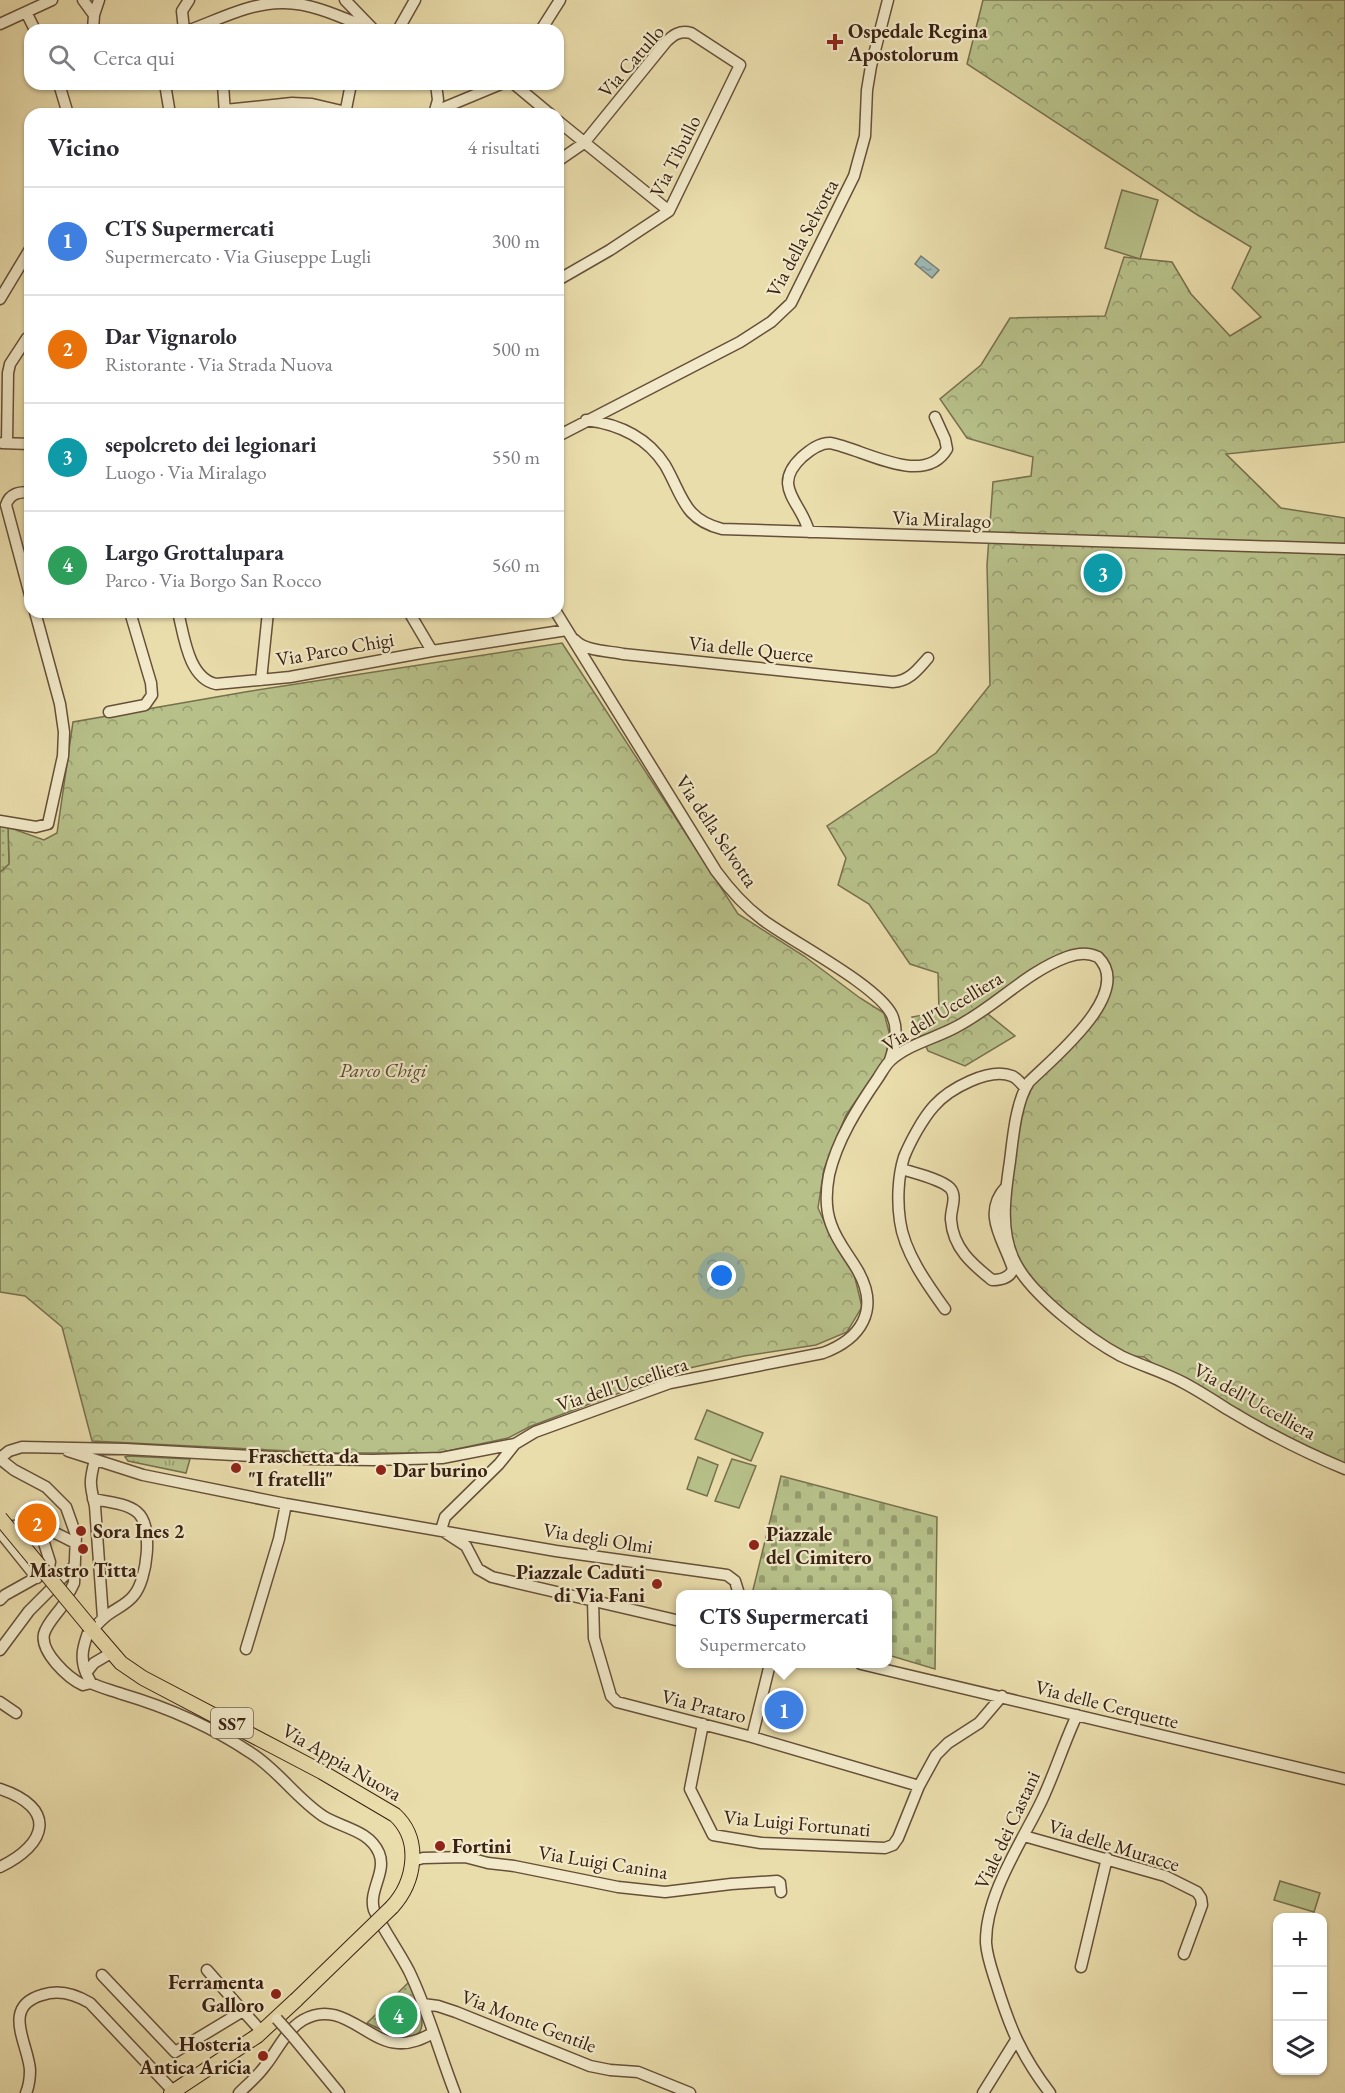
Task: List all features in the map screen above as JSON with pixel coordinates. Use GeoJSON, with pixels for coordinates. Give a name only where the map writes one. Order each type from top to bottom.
{"type":"FeatureCollection","features":[{"type":"Feature","properties":{"kind":"main road","name":"Via Appia Nuova"},"geometry":{"type":"LineString","coordinates":[[0,1518],[121,1663],[144,1678],[312,1766],[390,1811],[400,1819],[409,1833],[412,1861],[408,1884],[401,1898],[262,2032],[172,2092]]}},
{"type":"Feature","properties":{"kind":"street"},"geometry":{"type":"LineString","coordinates":[[0,24],[52,0]]}},
{"type":"Feature","properties":{"kind":"street"},"geometry":{"type":"LineString","coordinates":[[83,0],[94,15]]}},
{"type":"Feature","properties":{"kind":"street"},"geometry":{"type":"LineString","coordinates":[[93,24],[99,0]]}},
{"type":"Feature","properties":{"kind":"street"},"geometry":{"type":"LineString","coordinates":[[184,24],[183,11],[189,0]]}},
{"type":"Feature","properties":{"kind":"street"},"geometry":{"type":"LineString","coordinates":[[345,0],[368,24]]}},
{"type":"Feature","properties":{"kind":"street"},"geometry":{"type":"LineString","coordinates":[[401,24],[415,0]]}},
{"type":"Feature","properties":{"kind":"street"},"geometry":{"type":"LineString","coordinates":[[545,24],[560,0]]}},
{"type":"Feature","properties":{"kind":"street","name":"Via della Selvotta"},"geometry":{"type":"LineString","coordinates":[[564,433],[740,342],[771,322],[791,303],[854,176],[865,136],[867,90],[871,66],[888,0]]}},
{"type":"Feature","properties":{"kind":"street"},"geometry":{"type":"LineString","coordinates":[[216,24],[250,9],[273,3],[287,3],[330,13],[353,24]]}},
{"type":"Feature","properties":{"kind":"street"},"geometry":{"type":"LineString","coordinates":[[26,12],[31,24]]}},
{"type":"Feature","properties":{"kind":"street","name":"Via Catullo"},"geometry":{"type":"LineString","coordinates":[[564,157],[584,143],[666,42],[679,32],[693,34],[740,65]]}},
{"type":"Feature","properties":{"kind":"street","name":"Via Tibullo"},"geometry":{"type":"LineString","coordinates":[[564,277],[610,250],[669,211],[740,65]]}},
{"type":"Feature","properties":{"kind":"street"},"geometry":{"type":"LineString","coordinates":[[61,90],[66,108]]}},
{"type":"Feature","properties":{"kind":"street"},"geometry":{"type":"LineString","coordinates":[[166,90],[169,108]]}},
{"type":"Feature","properties":{"kind":"street"},"geometry":{"type":"LineString","coordinates":[[223,90],[225,108]]}},
{"type":"Feature","properties":{"kind":"street"},"geometry":{"type":"LineString","coordinates":[[347,108],[350,90]]}},
{"type":"Feature","properties":{"kind":"street"},"geometry":{"type":"LineString","coordinates":[[436,108],[437,90]]}},
{"type":"Feature","properties":{"kind":"street"},"geometry":{"type":"LineString","coordinates":[[444,108],[487,90]]}},
{"type":"Feature","properties":{"kind":"street"},"geometry":{"type":"LineString","coordinates":[[521,90],[543,108]]}},
{"type":"Feature","properties":{"kind":"street"},"geometry":{"type":"LineString","coordinates":[[255,108],[292,103],[312,104],[327,108]]}},
{"type":"Feature","properties":{"kind":"street"},"geometry":{"type":"LineString","coordinates":[[564,126],[669,211]]}},
{"type":"Feature","properties":{"kind":"street"},"geometry":{"type":"LineString","coordinates":[[0,299],[24,259]]}},
{"type":"Feature","properties":{"kind":"street"},"geometry":{"type":"LineString","coordinates":[[24,343],[10,364],[8,373],[3,443],[24,444]]}},
{"type":"Feature","properties":{"kind":"street"},"geometry":{"type":"LineString","coordinates":[[809,532],[803,515],[791,498],[788,487],[791,472],[801,458],[818,446],[831,443],[908,466],[928,466],[937,461],[946,449],[945,439],[934,417]]}},
{"type":"Feature","properties":{"kind":"street","name":"Via Miralago"},"geometry":{"type":"LineString","coordinates":[[586,420],[607,423],[628,431],[650,447],[666,467],[689,510],[703,522],[731,530],[1345,549]]}},
{"type":"Feature","properties":{"kind":"street"},"geometry":{"type":"LineString","coordinates":[[24,493],[15,494],[8,501],[6,508],[24,573]]}},
{"type":"Feature","properties":{"kind":"street"},"geometry":{"type":"LineString","coordinates":[[0,821],[36,827],[48,825],[63,756],[62,711],[37,618]]}},
{"type":"Feature","properties":{"kind":"street"},"geometry":{"type":"LineString","coordinates":[[109,712],[145,705],[152,695],[151,683],[132,618]]}},
{"type":"Feature","properties":{"kind":"street","name":"Via Parco Chigi"},"geometry":{"type":"LineString","coordinates":[[180,618],[196,669],[205,680],[216,684],[290,677],[432,651],[567,630]]}},
{"type":"Feature","properties":{"kind":"street"},"geometry":{"type":"LineString","coordinates":[[261,680],[267,618]]}},
{"type":"Feature","properties":{"kind":"street"},"geometry":{"type":"LineString","coordinates":[[413,618],[432,651]]}},
{"type":"Feature","properties":{"kind":"street","name":"Via della Selvotta"},"geometry":{"type":"LineString","coordinates":[[560,618],[716,871],[731,891],[748,909],[856,981],[885,1006],[891,1015],[896,1035],[890,1060]]}},
{"type":"Feature","properties":{"kind":"street","name":"Via delle Querce"},"geometry":{"type":"LineString","coordinates":[[567,630],[578,643],[615,652],[893,682],[911,676],[928,658]]}},
{"type":"Feature","properties":{"kind":"street","name":"Via dell'Uccelliera"},"geometry":{"type":"LineString","coordinates":[[0,1458],[9,1451],[22,1447],[125,1449],[182,1454],[373,1460],[442,1458],[515,1444],[535,1432],[670,1383],[823,1353],[843,1344],[852,1338],[864,1318],[867,1295],[862,1278],[839,1242],[826,1204],[828,1180],[835,1157],[853,1118],[890,1060],[957,1027],[1058,960],[1085,953],[1098,957],[1103,963],[1107,979],[1100,1006],[1025,1088],[1012,1139],[1006,1187],[1007,1239],[1013,1259],[1032,1286],[1093,1338],[1121,1355],[1172,1377],[1287,1442],[1345,1469]]}},
{"type":"Feature","properties":{"kind":"street"},"geometry":{"type":"LineString","coordinates":[[945,1309],[930,1288],[903,1236],[899,1211],[902,1169],[908,1148],[934,1106],[954,1090],[976,1079],[996,1074],[1014,1077],[1025,1088]]}},
{"type":"Feature","properties":{"kind":"street"},"geometry":{"type":"LineString","coordinates":[[902,1169],[950,1188],[954,1199],[950,1218],[953,1235],[959,1248],[972,1264],[992,1280],[1007,1277],[1013,1269],[998,1235],[994,1211],[998,1195],[1006,1187]]}},
{"type":"Feature","properties":{"kind":"street"},"geometry":{"type":"LineString","coordinates":[[515,1444],[499,1464],[445,1517],[441,1530],[466,1546],[478,1569],[492,1577],[676,1620]]}},
{"type":"Feature","properties":{"kind":"street","name":"Via degli Olmi"},"geometry":{"type":"LineString","coordinates":[[58,1448],[124,1469],[286,1504],[556,1551],[727,1575],[736,1583],[738,1590]]}},
{"type":"Feature","properties":{"kind":"street"},"geometry":{"type":"LineString","coordinates":[[124,1469],[118,1462],[117,1455],[125,1449]]}},
{"type":"Feature","properties":{"kind":"street"},"geometry":{"type":"LineString","coordinates":[[0,1458],[14,1470],[46,1487],[66,1507],[73,1523],[75,1544],[74,1583],[70,1591]]}},
{"type":"Feature","properties":{"kind":"street"},"geometry":{"type":"LineString","coordinates":[[94,1460],[90,1490],[93,1499],[103,1618]]}},
{"type":"Feature","properties":{"kind":"street"},"geometry":{"type":"LineString","coordinates":[[93,1499],[125,1506],[139,1514],[142,1519],[147,1552],[140,1585],[129,1601],[91,1629],[81,1657],[89,1678],[221,1735],[265,1763],[321,1815],[364,1835],[374,1845],[380,1857],[379,1873],[372,1899],[375,1913],[408,1970],[423,2004],[455,2093]]}},
{"type":"Feature","properties":{"kind":"street"},"geometry":{"type":"LineString","coordinates":[[246,1649],[279,1539],[286,1504]]}},
{"type":"Feature","properties":{"kind":"street"},"geometry":{"type":"LineString","coordinates":[[37,1578],[0,1530],[24,1524],[39,1527],[75,1544]]}},
{"type":"Feature","properties":{"kind":"street"},"geometry":{"type":"LineString","coordinates":[[0,1600],[48,1571],[51,1566],[39,1527]]}},
{"type":"Feature","properties":{"kind":"street"},"geometry":{"type":"LineString","coordinates":[[0,1650],[29,1611],[74,1566]]}},
{"type":"Feature","properties":{"kind":"street","name":"Via Prataro"},"geometry":{"type":"LineString","coordinates":[[593,1600],[594,1638],[611,1696],[617,1702],[752,1737],[919,1786]]}},
{"type":"Feature","properties":{"kind":"street"},"geometry":{"type":"LineString","coordinates":[[63,1605],[45,1630],[44,1637],[45,1647],[69,1677],[87,1686],[94,1663],[111,1653]]}},
{"type":"Feature","properties":{"kind":"street"},"geometry":{"type":"LineString","coordinates":[[752,1737],[769,1668]]}},
{"type":"Feature","properties":{"kind":"street","name":"Via delle Cerquette"},"geometry":{"type":"LineString","coordinates":[[879,1668],[1345,1779]]}},
{"type":"Feature","properties":{"kind":"street"},"geometry":{"type":"LineString","coordinates":[[919,1786],[939,1751],[979,1723],[1002,1696]]}},
{"type":"Feature","properties":{"kind":"street"},"geometry":{"type":"LineString","coordinates":[[0,1702],[16,1713]]}},
{"type":"Feature","properties":{"kind":"street","name":"Viale dei Castani"},"geometry":{"type":"LineString","coordinates":[[1050,2093],[1027,2061],[1016,2040],[989,1960],[987,1936],[990,1913],[1000,1885],[1050,1783],[1077,1715]]}},
{"type":"Feature","properties":{"kind":"street","name":"Via Luigi Fortunati"},"geometry":{"type":"LineString","coordinates":[[703,1724],[690,1789],[712,1835],[719,1838],[836,1847],[889,1847],[898,1838],[919,1786]]}},
{"type":"Feature","properties":{"kind":"street"},"geometry":{"type":"LineString","coordinates":[[0,1789],[27,1801],[36,1813],[40,1824],[37,1837],[31,1846],[0,1867]]}},
{"type":"Feature","properties":{"kind":"street","name":"Via delle Muracce"},"geometry":{"type":"LineString","coordinates":[[1024,1836],[1165,1876],[1198,1893],[1202,1905],[1184,1954]]}},
{"type":"Feature","properties":{"kind":"street","name":"Via Luigi Canina"},"geometry":{"type":"LineString","coordinates":[[412,1861],[423,1858],[465,1857],[618,1887],[665,1892],[777,1881],[780,1883],[781,1892]]}},
{"type":"Feature","properties":{"kind":"street"},"geometry":{"type":"LineString","coordinates":[[1081,1966],[1107,1858]]}},
{"type":"Feature","properties":{"kind":"street"},"geometry":{"type":"LineString","coordinates":[[207,1970],[262,2032]]}},
{"type":"Feature","properties":{"kind":"street"},"geometry":{"type":"LineString","coordinates":[[102,1975],[175,2052],[243,2011]]}},
{"type":"Feature","properties":{"kind":"street"},"geometry":{"type":"LineString","coordinates":[[26,2093],[30,2070],[20,2026],[20,2013],[34,1997],[59,1992],[76,1995],[90,2002],[172,2092]]}},
{"type":"Feature","properties":{"kind":"street","name":"Via Monte Gentile"},"geometry":{"type":"LineString","coordinates":[[423,2004],[447,2009],[590,2066],[638,2072],[690,2093]]}},
{"type":"Feature","properties":{"kind":"street"},"geometry":{"type":"LineString","coordinates":[[239,2093],[263,2069],[290,2031],[302,2020],[313,2016],[325,2015],[351,2020],[384,2041],[397,2043],[409,2043],[433,2033]]}},
{"type":"Feature","properties":{"kind":"street"},"geometry":{"type":"LineString","coordinates":[[277,2019],[339,2093]]}},
{"type":"Feature","properties":{"kind":"street"},"geometry":{"type":"LineString","coordinates":[[983,2093],[1016,2040]]}},
{"type":"Feature","properties":{"kind":"green space"},"geometry":{"type":"Polygon","coordinates":[[[983,0],[1345,0],[1345,442],[1226,454],[1281,508],[1345,518],[1345,1468],[1172,1377],[1144,1357],[1121,1355],[1093,1338],[1021,1272],[1005,1220],[1022,1096],[1103,999],[1103,963],[1077,954],[983,1010],[1015,1036],[965,1066],[928,1051],[912,1017],[939,1012],[938,973],[910,964],[869,904],[838,885],[846,858],[827,826],[936,753],[990,685],[987,565],[993,482],[1031,476],[1033,457],[967,438],[940,399],[981,365],[1010,318],[1105,316],[1124,257],[1172,262],[1191,294],[1230,336],[1261,317],[1232,288],[1251,247],[1196,214],[967,64],[983,0]]]}},
{"type":"Feature","properties":{"kind":"green space"},"geometry":{"type":"Polygon","coordinates":[[[1122,190],[1158,200],[1140,259],[1105,248],[1122,190]]]}},
{"type":"Feature","properties":{"kind":"green space","name":"Parco Chigi"},"geometry":{"type":"Polygon","coordinates":[[[562,643],[738,914],[804,956],[884,1013],[889,1032],[886,1057],[846,1115],[824,1169],[818,1208],[833,1241],[854,1274],[862,1307],[847,1332],[816,1345],[744,1356],[685,1369],[529,1427],[508,1438],[438,1453],[330,1453],[92,1441],[62,1327],[25,1296],[0,1292],[0,872],[9,864],[8,827],[44,840],[57,833],[73,722],[245,692],[562,643]]]}},
{"type":"Feature","properties":{"kind":"green space"},"geometry":{"type":"Polygon","coordinates":[[[0,826],[8,827],[9,864],[0,872],[0,826]]]}},
{"type":"Feature","properties":{"kind":"green space"},"geometry":{"type":"Polygon","coordinates":[[[707,1410],[763,1433],[751,1461],[695,1439],[707,1410]]]}},
{"type":"Feature","properties":{"kind":"green space"},"geometry":{"type":"Polygon","coordinates":[[[125,1457],[190,1459],[186,1473],[128,1461],[125,1457]]]}},
{"type":"Feature","properties":{"kind":"green space"},"geometry":{"type":"Polygon","coordinates":[[[698,1457],[718,1465],[707,1496],[687,1489],[698,1457]]]}},
{"type":"Feature","properties":{"kind":"green space"},"geometry":{"type":"Polygon","coordinates":[[[732,1459],[756,1466],[739,1508],[715,1501],[732,1459]]]}},
{"type":"Feature","properties":{"kind":"green space"},"geometry":{"type":"Polygon","coordinates":[[[781,1476],[937,1517],[935,1669],[892,1656],[892,1590],[753,1590],[781,1476]]]}},
{"type":"Feature","properties":{"kind":"green space"},"geometry":{"type":"Polygon","coordinates":[[[1280,1881],[1320,1893],[1314,1912],[1274,1900],[1280,1881]]]}},
{"type":"Feature","properties":{"kind":"green space"},"geometry":{"type":"Polygon","coordinates":[[[409,1982],[421,2013],[420,2031],[415,2035],[399,2035],[367,2023],[409,1982]]]}},
{"type":"Feature","properties":{"kind":"water"},"geometry":{"type":"Polygon","coordinates":[[[921,256],[939,270],[932,278],[915,264],[921,256]]]}},
{"type":"Feature","properties":{"kind":"place","name":"Ospedale Regina Apostolorum"},"geometry":{"type":"Point","coordinates":[835,42]}},
{"type":"Feature","properties":{"kind":"place","name":"sepolcreto dei legionari"},"geometry":{"type":"Point","coordinates":[1103,573]}},
{"type":"Feature","properties":{"kind":"place","name":"Fraschetta da \"I fratelli\""},"geometry":{"type":"Point","coordinates":[236,1468]}},
{"type":"Feature","properties":{"kind":"place","name":"Dar burino"},"geometry":{"type":"Point","coordinates":[381,1470]}},
{"type":"Feature","properties":{"kind":"place","name":"Dar Vignarolo"},"geometry":{"type":"Point","coordinates":[37,1523]}},
{"type":"Feature","properties":{"kind":"place","name":"Sora Ines 2"},"geometry":{"type":"Point","coordinates":[81,1531]}},
{"type":"Feature","properties":{"kind":"place","name":"Piazzale del Cimitero"},"geometry":{"type":"Point","coordinates":[754,1545]}},
{"type":"Feature","properties":{"kind":"place","name":"Mastro Titta"},"geometry":{"type":"Point","coordinates":[83,1549]}},
{"type":"Feature","properties":{"kind":"place","name":"Piazzale Caduti di Via Fani"},"geometry":{"type":"Point","coordinates":[657,1584]}},
{"type":"Feature","properties":{"kind":"place","name":"CTS Supermercati"},"geometry":{"type":"Point","coordinates":[784,1710]}},
{"type":"Feature","properties":{"kind":"place","name":"Fortini"},"geometry":{"type":"Point","coordinates":[440,1846]}},
{"type":"Feature","properties":{"kind":"place","name":"Ferramenta Galloro"},"geometry":{"type":"Point","coordinates":[276,1994]}},
{"type":"Feature","properties":{"kind":"place","name":"Largo Grottalupara"},"geometry":{"type":"Point","coordinates":[398,2015]}},
{"type":"Feature","properties":{"kind":"place","name":"Hosteria Antica Aricia"},"geometry":{"type":"Point","coordinates":[263,2056]}}]}
